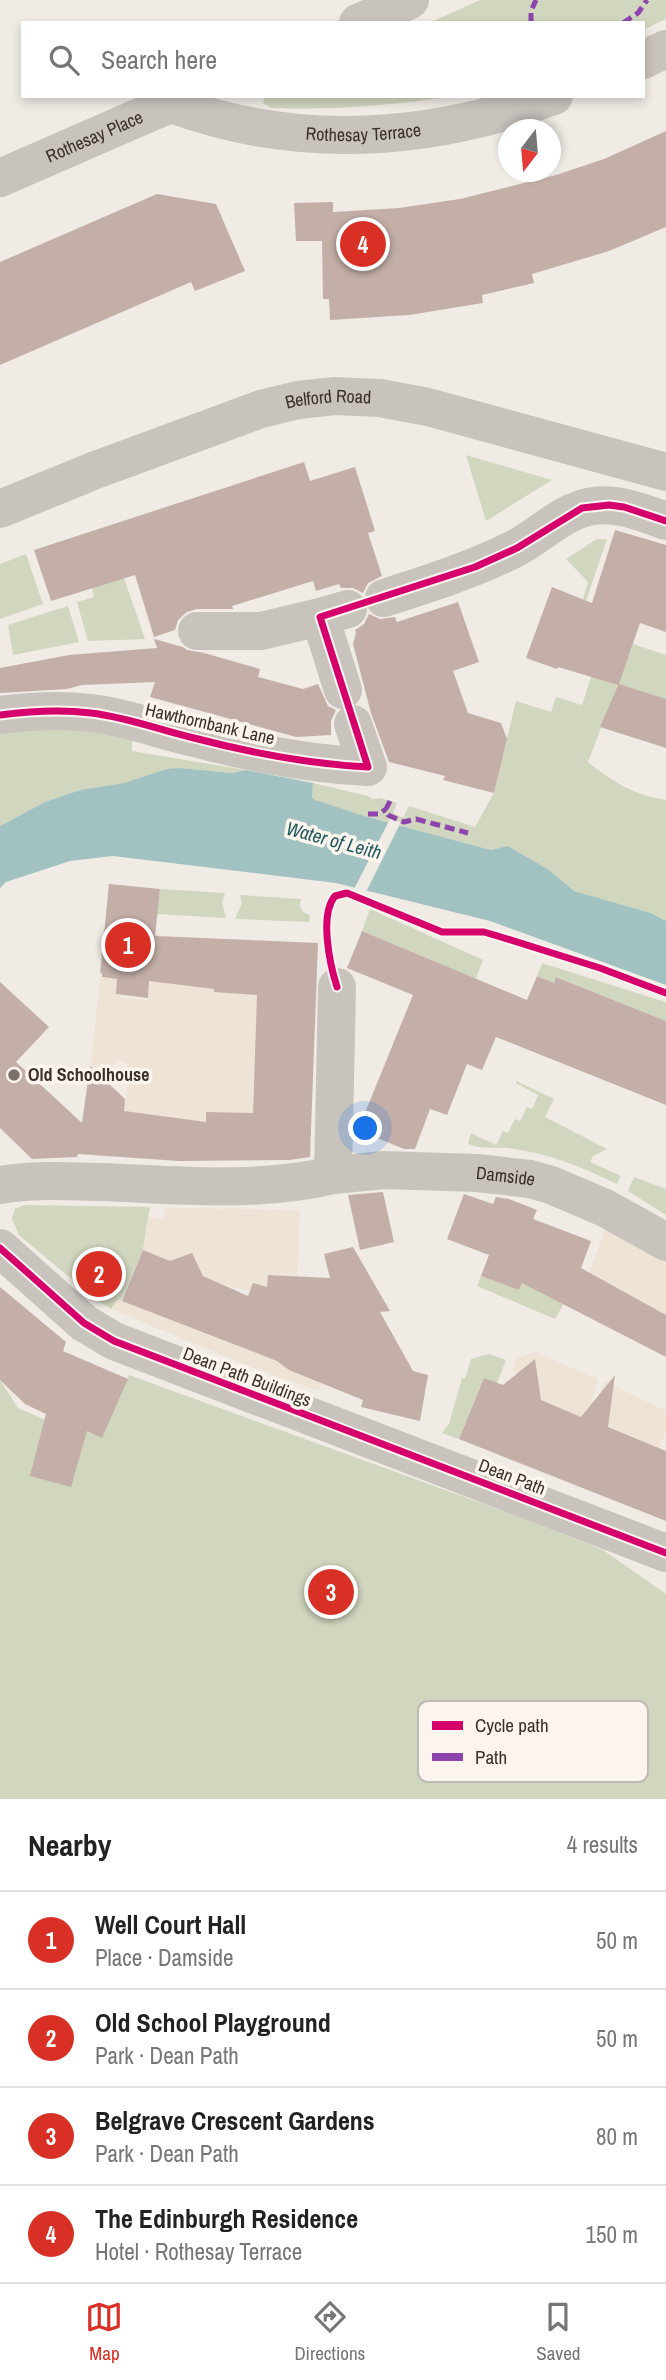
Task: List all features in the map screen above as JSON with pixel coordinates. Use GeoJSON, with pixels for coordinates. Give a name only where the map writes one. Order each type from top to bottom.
{"type":"FeatureCollection","features":[{"type":"Feature","properties":{"kind":"street"},"geometry":{"type":"LineString","coordinates":[[363,21],[410,0]]}},
{"type":"Feature","properties":{"kind":"street"},"geometry":{"type":"LineString","coordinates":[[645,59],[666,49]]}},
{"type":"Feature","properties":{"kind":"street","name":"Rothesay Terrace"},"geometry":{"type":"LineString","coordinates":[[180,100],[205,116],[258,129],[295,134],[343,135],[390,133],[446,125],[503,113],[548,98]]}},
{"type":"Feature","properties":{"kind":"street","name":"Rothesay Place"},"geometry":{"type":"LineString","coordinates":[[0,178],[180,100]]}},
{"type":"Feature","properties":{"kind":"street","name":"Belford Road"},"geometry":{"type":"LineString","coordinates":[[0,509],[93,471],[261,410],[298,400],[335,396],[380,398],[428,407],[666,472]]}},
{"type":"Feature","properties":{"kind":"street"},"geometry":{"type":"LineString","coordinates":[[384,598],[475,567],[517,548],[571,513],[595,505],[624,508],[666,521]]}},
{"type":"Feature","properties":{"kind":"street","name":"Hawthornbank Lane"},"geometry":{"type":"LineString","coordinates":[[0,715],[43,711],[112,716],[232,747],[305,761],[368,767],[348,707],[334,613],[261,631],[197,631]]}},
{"type":"Feature","properties":{"kind":"street"},"geometry":{"type":"LineString","coordinates":[[333,1174],[337,987]]}},
{"type":"Feature","properties":{"kind":"street","name":"Damside"},"geometry":{"type":"LineString","coordinates":[[0,1185],[40,1181],[239,1186],[283,1184],[333,1174],[384,1170],[477,1173],[530,1179],[551,1185],[605,1208],[666,1242]]}},
{"type":"Feature","properties":{"kind":"street","name":"Dean Path Buildings"},"geometry":{"type":"LineString","coordinates":[[0,1248],[84,1323],[114,1341],[346,1431]]}},
{"type":"Feature","properties":{"kind":"street","name":"Dean Path"},"geometry":{"type":"LineString","coordinates":[[346,1431],[666,1553]]}},
{"type":"Feature","properties":{"kind":"green space"},"geometry":{"type":"Polygon","coordinates":[[[480,0],[666,0],[666,19],[645,29],[645,21],[433,21],[480,0]]]}},
{"type":"Feature","properties":{"kind":"green space"},"geometry":{"type":"Polygon","coordinates":[[[264,98],[437,98],[339,108],[271,108],[263,103],[264,98]]]}},
{"type":"Feature","properties":{"kind":"green space"},"geometry":{"type":"Polygon","coordinates":[[[466,455],[552,480],[486,521],[466,455]]]}},
{"type":"Feature","properties":{"kind":"green space"},"geometry":{"type":"Polygon","coordinates":[[[597,539],[607,539],[586,601],[583,599],[588,582],[566,559],[597,539]]]}},
{"type":"Feature","properties":{"kind":"green space"},"geometry":{"type":"Polygon","coordinates":[[[26,554],[43,604],[0,619],[0,564],[26,554]]]}},
{"type":"Feature","properties":{"kind":"green space"},"geometry":{"type":"Polygon","coordinates":[[[124,578],[145,639],[88,641],[77,602],[94,597],[92,588],[124,578]]]}},
{"type":"Feature","properties":{"kind":"green space"},"geometry":{"type":"Polygon","coordinates":[[[68,606],[79,642],[13,655],[8,625],[68,606]]]}},
{"type":"Feature","properties":{"kind":"green space"},"geometry":{"type":"Polygon","coordinates":[[[633,644],[666,655],[666,699],[618,684],[588,762],[624,787],[666,800],[666,921],[651,913],[574,891],[549,870],[508,846],[491,850],[364,816],[315,801],[312,797],[313,783],[397,803],[393,813],[403,818],[409,806],[475,827],[494,793],[516,701],[551,712],[556,697],[582,705],[591,677],[629,656],[633,644]]]}},
{"type":"Feature","properties":{"kind":"green space"},"geometry":{"type":"Polygon","coordinates":[[[37,722],[132,738],[132,751],[246,770],[232,773],[180,768],[124,783],[80,790],[45,802],[0,826],[0,726],[37,722]]]}},
{"type":"Feature","properties":{"kind":"green space"},"geometry":{"type":"Polygon","coordinates":[[[160,889],[225,893],[222,902],[226,918],[157,914],[160,889]]]}},
{"type":"Feature","properties":{"kind":"green space"},"geometry":{"type":"Polygon","coordinates":[[[240,895],[301,899],[303,912],[310,915],[309,922],[235,919],[242,903],[240,895]]]}},
{"type":"Feature","properties":{"kind":"green space"},"geometry":{"type":"Polygon","coordinates":[[[370,909],[483,960],[471,991],[436,962],[362,931],[370,909]]]}},
{"type":"Feature","properties":{"kind":"green space"},"geometry":{"type":"Polygon","coordinates":[[[542,963],[662,1001],[666,1003],[666,1021],[557,977],[554,983],[537,976],[542,963]]]}},
{"type":"Feature","properties":{"kind":"green space"},"geometry":{"type":"Polygon","coordinates":[[[516,1081],[554,1099],[545,1117],[607,1149],[593,1156],[590,1162],[621,1176],[617,1184],[549,1157],[521,1150],[476,1147],[468,1143],[471,1133],[496,1145],[503,1131],[508,1133],[515,1119],[520,1121],[527,1107],[532,1109],[538,1095],[516,1081]]]}},
{"type":"Feature","properties":{"kind":"green space"},"geometry":{"type":"Polygon","coordinates":[[[634,1177],[666,1189],[666,1215],[628,1191],[634,1177]]]}},
{"type":"Feature","properties":{"kind":"green space"},"geometry":{"type":"Polygon","coordinates":[[[24,1205],[150,1207],[143,1250],[122,1299],[111,1309],[19,1235],[12,1219],[15,1209],[24,1205]]]}},
{"type":"Feature","properties":{"kind":"green space"},"geometry":{"type":"Polygon","coordinates":[[[527,1269],[573,1287],[555,1319],[477,1286],[481,1276],[519,1290],[527,1269]]]}},
{"type":"Feature","properties":{"kind":"green space"},"geometry":{"type":"Polygon","coordinates":[[[489,1354],[506,1360],[497,1383],[484,1378],[459,1439],[442,1433],[449,1424],[462,1378],[465,1379],[471,1359],[489,1354]]]}},
{"type":"Feature","properties":{"kind":"green space"},"geometry":{"type":"Polygon","coordinates":[[[129,1375],[536,1523],[603,1550],[666,1594],[666,1799],[0,1799],[0,1380],[18,1408],[50,1422],[78,1427],[101,1437],[129,1375]]]}},
{"type":"Feature","properties":{"kind":"shaded area"},"geometry":{"type":"Polygon","coordinates":[[[155,935],[180,937],[178,978],[215,980],[215,992],[234,994],[268,981],[257,1004],[253,1101],[261,1121],[226,1120],[221,1112],[207,1112],[206,1121],[158,1120],[158,1115],[137,1113],[123,1116],[129,1071],[126,1063],[118,1060],[112,1069],[91,1067],[100,977],[118,979],[116,994],[123,995],[123,998],[147,1000],[149,981],[158,982],[152,962],[155,935]]]}},
{"type":"Feature","properties":{"kind":"shaded area"},"geometry":{"type":"Polygon","coordinates":[[[165,1208],[300,1210],[297,1276],[268,1275],[267,1287],[250,1291],[224,1285],[198,1273],[200,1268],[196,1261],[186,1256],[175,1263],[143,1250],[148,1217],[163,1219],[165,1208]]]}},
{"type":"Feature","properties":{"kind":"shaded area"},"geometry":{"type":"Polygon","coordinates":[[[609,1219],[666,1256],[666,1315],[589,1273],[609,1219]]]}},
{"type":"Feature","properties":{"kind":"shaded area"},"geometry":{"type":"Polygon","coordinates":[[[122,1299],[277,1361],[322,1382],[319,1391],[241,1363],[111,1309],[116,1301],[122,1299]]]}},
{"type":"Feature","properties":{"kind":"shaded area"},"geometry":{"type":"Polygon","coordinates":[[[535,1352],[598,1379],[587,1419],[531,1396],[538,1378],[536,1372],[519,1374],[512,1371],[516,1359],[535,1352]]]}},
{"type":"Feature","properties":{"kind":"shaded area"},"geometry":{"type":"Polygon","coordinates":[[[604,1381],[666,1411],[666,1430],[659,1448],[604,1425],[599,1398],[604,1381]]]}},
{"type":"Feature","properties":{"kind":"water","name":"Water of Leith"},"geometry":{"type":"Polygon","coordinates":[[[167,769],[232,773],[246,770],[313,783],[312,797],[315,800],[364,816],[491,850],[508,846],[549,870],[574,891],[651,913],[666,921],[666,985],[490,921],[336,883],[113,856],[70,861],[6,882],[0,888],[0,826],[45,802],[80,790],[124,783],[167,769]]]}},
{"type":"Feature","properties":{"kind":"pier"},"geometry":{"type":"Polygon","coordinates":[[[390,819],[401,822],[365,894],[353,891],[390,819]]]}},
{"type":"Feature","properties":{"kind":"building"},"geometry":{"type":"Polygon","coordinates":[[[666,131],[666,227],[609,251],[532,274],[534,283],[482,295],[483,303],[409,315],[330,320],[329,299],[323,299],[322,241],[296,241],[294,203],[333,202],[333,212],[399,208],[460,199],[528,182],[561,182],[561,173],[604,159],[666,131]]]}},
{"type":"Feature","properties":{"kind":"building"},"geometry":{"type":"Polygon","coordinates":[[[157,194],[216,204],[245,271],[195,291],[191,282],[0,365],[0,262],[157,194]]]}},
{"type":"Feature","properties":{"kind":"building"},"geometry":{"type":"Polygon","coordinates":[[[304,462],[310,481],[355,467],[375,531],[368,533],[382,576],[368,583],[363,593],[353,588],[341,588],[339,584],[316,591],[313,581],[232,606],[233,609],[197,609],[187,612],[178,620],[175,630],[154,637],[135,575],[51,601],[34,550],[304,462]]]}},
{"type":"Feature","properties":{"kind":"building"},"geometry":{"type":"Polygon","coordinates":[[[615,530],[666,545],[666,632],[640,623],[619,684],[666,699],[666,748],[600,727],[618,685],[526,658],[552,587],[592,603],[615,530]]]}},
{"type":"Feature","properties":{"kind":"building"},"geometry":{"type":"Polygon","coordinates":[[[458,602],[479,662],[453,671],[468,713],[501,723],[507,739],[494,793],[443,780],[445,776],[389,762],[371,713],[353,644],[355,630],[364,624],[369,614],[380,619],[395,617],[397,622],[458,602]]]}},
{"type":"Feature","properties":{"kind":"building"},"geometry":{"type":"Polygon","coordinates":[[[154,639],[260,669],[258,677],[303,689],[318,684],[328,706],[336,710],[331,721],[331,735],[296,737],[150,697],[155,682],[82,685],[67,689],[0,693],[0,668],[69,655],[157,648],[154,639]]]}},
{"type":"Feature","properties":{"kind":"building"},"geometry":{"type":"Polygon","coordinates":[[[109,884],[160,889],[155,936],[318,943],[310,1157],[289,1160],[179,1161],[78,1154],[77,1157],[32,1159],[0,1128],[0,982],[49,1027],[16,1062],[82,1123],[90,1066],[125,1099],[124,1111],[206,1122],[206,1112],[253,1113],[257,995],[214,992],[214,989],[149,981],[148,998],[116,994],[117,979],[102,977],[102,972],[100,974],[109,884]]]}},
{"type":"Feature","properties":{"kind":"building"},"geometry":{"type":"Polygon","coordinates":[[[362,931],[527,1000],[537,976],[554,983],[556,977],[666,1021],[666,1105],[496,1037],[482,1070],[467,1064],[447,1115],[430,1109],[415,1149],[404,1149],[358,1130],[413,995],[347,968],[362,931]]]}},
{"type":"Feature","properties":{"kind":"building"},"geometry":{"type":"Polygon","coordinates":[[[383,1192],[394,1242],[360,1250],[348,1195],[383,1192]]]}},
{"type":"Feature","properties":{"kind":"building"},"geometry":{"type":"Polygon","coordinates":[[[464,1194],[493,1204],[496,1197],[509,1199],[537,1210],[533,1219],[591,1241],[581,1268],[666,1315],[666,1357],[522,1283],[519,1290],[481,1276],[489,1255],[447,1239],[464,1194]]]}},
{"type":"Feature","properties":{"kind":"building"},"geometry":{"type":"Polygon","coordinates":[[[353,1247],[390,1311],[380,1312],[413,1371],[428,1375],[420,1421],[361,1407],[363,1400],[289,1370],[277,1361],[122,1301],[143,1250],[170,1261],[192,1253],[203,1276],[248,1296],[253,1283],[267,1287],[268,1275],[330,1278],[324,1254],[353,1247]]]}},
{"type":"Feature","properties":{"kind":"building"},"geometry":{"type":"Polygon","coordinates":[[[0,1287],[66,1342],[63,1351],[128,1379],[102,1438],[87,1431],[71,1487],[30,1476],[46,1414],[25,1404],[0,1380],[0,1287]]]}},
{"type":"Feature","properties":{"kind":"building"},"geometry":{"type":"Polygon","coordinates":[[[535,1359],[541,1400],[581,1417],[615,1375],[608,1427],[666,1451],[666,1521],[459,1439],[484,1378],[503,1385],[535,1359]]]}},
{"type":"Feature","properties":{"kind":"marked path"},"geometry":{"type":"LineString","coordinates":[[531,21],[531,11],[536,0]]}},
{"type":"Feature","properties":{"kind":"marked path"},"geometry":{"type":"LineString","coordinates":[[626,21],[638,13],[647,0]]}},
{"type":"Feature","properties":{"kind":"marked path"},"geometry":{"type":"LineString","coordinates":[[390,801],[386,809],[388,815],[404,822],[416,819],[468,833]]}},
{"type":"Feature","properties":{"kind":"marked path"},"geometry":{"type":"LineString","coordinates":[[368,814],[379,814],[386,809]]}},
{"type":"Feature","properties":{"kind":"cycle path"},"geometry":{"type":"LineString","coordinates":[[0,715],[45,711],[91,713],[117,717],[259,753],[368,767],[320,617],[475,567],[517,548],[582,508],[609,505],[624,507],[666,521]]}},
{"type":"Feature","properties":{"kind":"cycle path"},"geometry":{"type":"LineString","coordinates":[[337,987],[327,940],[328,915],[335,896],[347,893],[442,932],[484,932],[600,968],[666,993]]}},
{"type":"Feature","properties":{"kind":"cycle path"},"geometry":{"type":"LineString","coordinates":[[0,1248],[84,1323],[114,1341],[666,1553]]}},
{"type":"Feature","properties":{"kind":"place","name":"The Edinburgh Residence"},"geometry":{"type":"Point","coordinates":[363,244]}},
{"type":"Feature","properties":{"kind":"place","name":"Well Court Hall"},"geometry":{"type":"Point","coordinates":[128,945]}},
{"type":"Feature","properties":{"kind":"place","name":"Old Schoolhouse"},"geometry":{"type":"Point","coordinates":[14,1075]}},
{"type":"Feature","properties":{"kind":"place","name":"Old School Playground"},"geometry":{"type":"Point","coordinates":[99,1274]}},
{"type":"Feature","properties":{"kind":"place","name":"Belgrave Crescent Gardens"},"geometry":{"type":"Point","coordinates":[331,1592]}}]}
